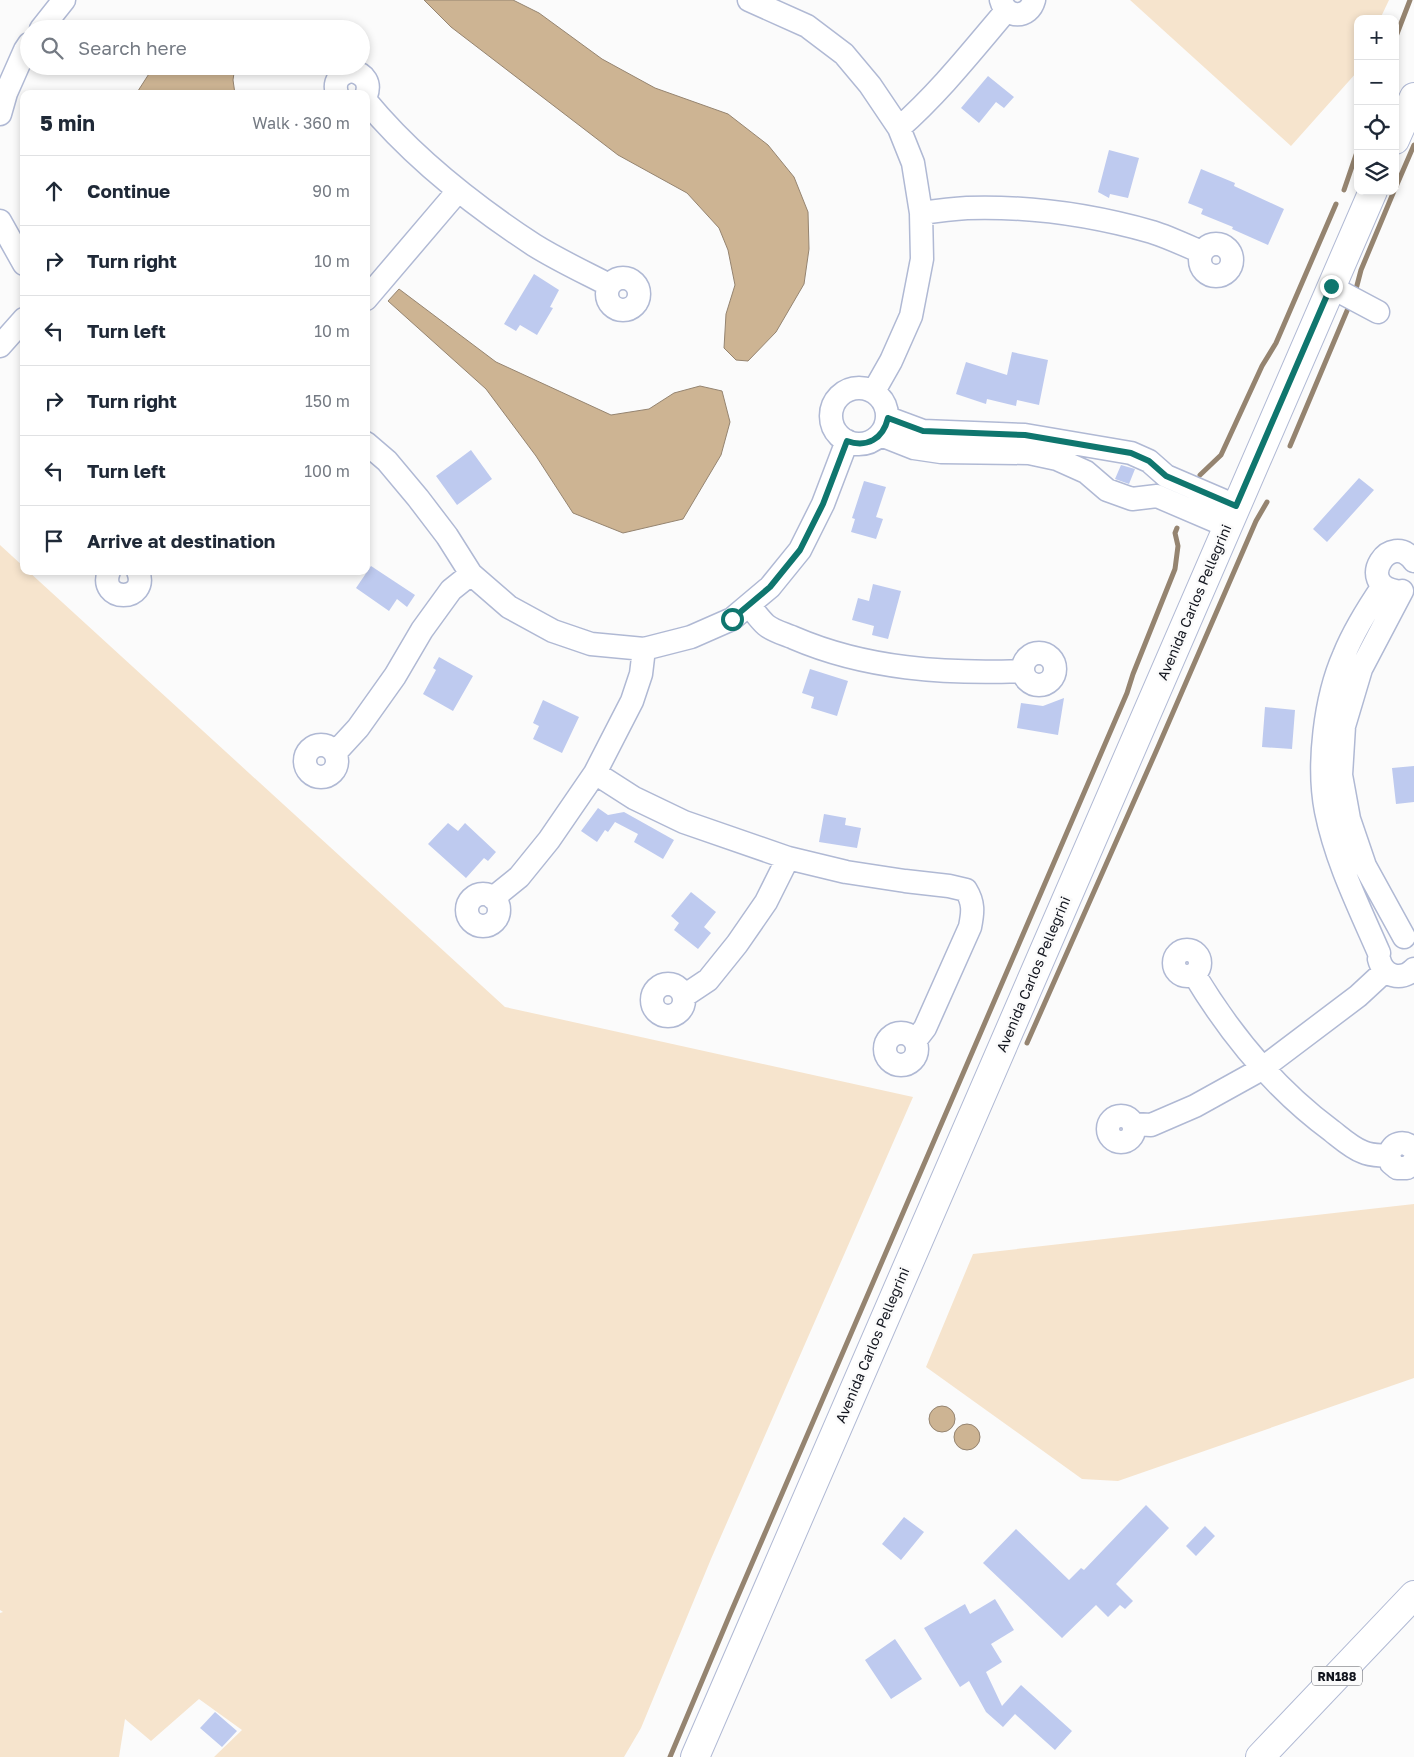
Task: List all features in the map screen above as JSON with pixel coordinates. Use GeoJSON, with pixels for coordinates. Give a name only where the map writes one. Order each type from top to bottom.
{"type":"FeatureCollection","features":[{"type":"Feature","properties":{"kind":"main road"},"geometry":{"type":"LineString","coordinates":[[1399,131],[1414,96]]}},
{"type":"Feature","properties":{"kind":"main road","name":"Avenida Carlos Pellegrini"},"geometry":{"type":"LineString","coordinates":[[695,1757],[1371,195]]}},
{"type":"Feature","properties":{"kind":"main road","name":"RN188"},"geometry":{"type":"LineString","coordinates":[[1260,1757],[1414,1595]]}},
{"type":"Feature","properties":{"kind":"street"},"geometry":{"type":"LineString","coordinates":[[48,20],[64,0]]}},
{"type":"Feature","properties":{"kind":"street"},"geometry":{"type":"LineString","coordinates":[[749,0],[807,26],[844,54],[870,84],[899,128],[913,163],[921,213],[922,259],[911,316],[891,361],[874,391]]}},
{"type":"Feature","properties":{"kind":"street"},"geometry":{"type":"LineString","coordinates":[[899,128],[949,78],[1003,5],[1010,14],[1021,15],[1030,9],[1034,0]]}},
{"type":"Feature","properties":{"kind":"street"},"geometry":{"type":"LineString","coordinates":[[0,114],[6,93],[20,61]]}},
{"type":"Feature","properties":{"kind":"street"},"geometry":{"type":"LineString","coordinates":[[337,90],[336,84],[342,75]]}},
{"type":"Feature","properties":{"kind":"street"},"geometry":{"type":"LineString","coordinates":[[363,75],[366,79],[368,90]]}},
{"type":"Feature","properties":{"kind":"street"},"geometry":{"type":"LineString","coordinates":[[370,106],[388,128],[458,190],[536,246],[609,285]]}},
{"type":"Feature","properties":{"kind":"street"},"geometry":{"type":"LineString","coordinates":[[370,294],[458,190]]}},
{"type":"Feature","properties":{"kind":"street"},"geometry":{"type":"LineString","coordinates":[[921,213],[965,208],[1012,208],[1056,213],[1106,221],[1153,233],[1202,252]]}},
{"type":"Feature","properties":{"kind":"street"},"geometry":{"type":"LineString","coordinates":[[0,221],[20,257]]}},
{"type":"Feature","properties":{"kind":"street"},"geometry":{"type":"LineString","coordinates":[[1331,286],[1378,312]]}},
{"type":"Feature","properties":{"kind":"street"},"geometry":{"type":"LineString","coordinates":[[0,346],[20,324]]}},
{"type":"Feature","properties":{"kind":"street"},"geometry":{"type":"LineString","coordinates":[[860,387],[874,391],[884,400],[887,409],[884,427],[874,441],[865,444],[855,444],[847,441],[839,436],[831,419],[835,400],[842,393],[850,389],[860,387]]}},
{"type":"Feature","properties":{"kind":"street"},"geometry":{"type":"LineString","coordinates":[[884,427],[923,431],[1025,435],[1131,453],[1149,461],[1166,476],[1231,516]]}},
{"type":"Feature","properties":{"kind":"street"},"geometry":{"type":"LineString","coordinates":[[884,427],[914,448],[941,452],[1029,453],[1056,459],[1086,472],[1107,490],[1132,499],[1156,496],[1231,516]]}},
{"type":"Feature","properties":{"kind":"street"},"geometry":{"type":"LineString","coordinates":[[370,447],[386,461],[418,498],[447,536],[471,574],[509,607],[553,631],[591,644],[644,649],[690,637],[732,619],[770,587],[800,550],[823,504],[847,441]]}},
{"type":"Feature","properties":{"kind":"street"},"geometry":{"type":"LineString","coordinates":[[1086,472],[1096,447]]}},
{"type":"Feature","properties":{"kind":"street"},"geometry":{"type":"LineString","coordinates":[[1156,496],[1166,476]]}},
{"type":"Feature","properties":{"kind":"street"},"geometry":{"type":"LineString","coordinates":[[1400,586],[1377,574],[1380,562],[1389,553],[1395,551],[1412,555]]}},
{"type":"Feature","properties":{"kind":"street"},"geometry":{"type":"LineString","coordinates":[[335,753],[358,728],[395,676],[422,630],[451,590],[471,574]]}},
{"type":"Feature","properties":{"kind":"street"},"geometry":{"type":"LineString","coordinates":[[108,575],[107,582],[112,592],[122,596],[136,590],[140,581],[139,575]]}},
{"type":"Feature","properties":{"kind":"street"},"geometry":{"type":"LineString","coordinates":[[1400,586],[1362,669],[1344,726],[1342,774],[1349,819],[1364,866],[1409,940]]}},
{"type":"Feature","properties":{"kind":"street"},"geometry":{"type":"LineString","coordinates":[[1399,970],[1339,860],[1326,810],[1322,761],[1328,705],[1343,656],[1366,611],[1400,586]]}},
{"type":"Feature","properties":{"kind":"street"},"geometry":{"type":"LineString","coordinates":[[749,605],[766,626],[818,648],[877,663],[943,671],[979,673],[1022,671]]}},
{"type":"Feature","properties":{"kind":"street"},"geometry":{"type":"LineString","coordinates":[[494,898],[519,877],[548,840],[594,773],[632,701],[642,674],[644,649]]}},
{"type":"Feature","properties":{"kind":"street"},"geometry":{"type":"LineString","coordinates":[[594,773],[634,798],[684,822],[788,858],[846,872],[966,890],[972,900],[973,912],[970,926],[925,1028],[915,1041]]}},
{"type":"Feature","properties":{"kind":"street"},"geometry":{"type":"LineString","coordinates":[[684,996],[708,980],[736,944],[766,902],[788,858]]}},
{"type":"Feature","properties":{"kind":"street"},"geometry":{"type":"LineString","coordinates":[[1399,970],[1381,947],[1391,938],[1409,940]]}},
{"type":"Feature","properties":{"kind":"street"},"geometry":{"type":"LineString","coordinates":[[1134,1124],[1151,1125],[1195,1106],[1264,1068],[1358,996],[1399,970]]}},
{"type":"Feature","properties":{"kind":"street"},"geometry":{"type":"LineString","coordinates":[[1194,974],[1214,1009],[1290,1096],[1318,1121],[1364,1153],[1390,1156]]}},
{"type":"Feature","properties":{"kind":"street"},"geometry":{"type":"LineString","coordinates":[[1414,1150],[1410,1145],[1401,1143],[1394,1146],[1390,1156],[1391,1163],[1397,1168],[1407,1168],[1414,1162]]}},
{"type":"Feature","properties":{"kind":"shaded area"},"geometry":{"type":"Polygon","coordinates":[[[424,0],[513,0],[539,13],[602,59],[655,88],[728,114],[768,145],[794,177],[808,212],[809,249],[804,284],[776,332],[748,361],[736,360],[724,348],[726,314],[735,285],[728,250],[719,228],[687,193],[618,155],[451,27],[424,0]]]}},
{"type":"Feature","properties":{"kind":"shaded area"},"geometry":{"type":"Polygon","coordinates":[[[1130,0],[1389,0],[1382,15],[1354,15],[1354,75],[1291,146],[1130,0]]]}},
{"type":"Feature","properties":{"kind":"shaded area"},"geometry":{"type":"Polygon","coordinates":[[[148,75],[234,75],[234,90],[139,90],[148,75]]]}},
{"type":"Feature","properties":{"kind":"shaded area"},"geometry":{"type":"Polygon","coordinates":[[[399,289],[496,362],[611,415],[649,409],[674,393],[700,386],[722,391],[730,422],[721,455],[683,519],[623,533],[573,513],[536,456],[486,389],[388,301],[399,289]]]}},
{"type":"Feature","properties":{"kind":"shaded area"},"geometry":{"type":"Polygon","coordinates":[[[0,545],[20,563],[20,575],[32,575],[505,1007],[913,1097],[711,1559],[641,1728],[624,1757],[214,1757],[242,1730],[199,1699],[151,1741],[125,1719],[119,1757],[0,1757],[0,1613],[3,1612],[0,1610],[0,545]]]}},
{"type":"Feature","properties":{"kind":"shaded area"},"geometry":{"type":"Polygon","coordinates":[[[1414,1204],[1414,1378],[1118,1481],[1082,1479],[926,1367],[973,1254],[1414,1204]]]}},
{"type":"Feature","properties":{"kind":"shaded area"},"geometry":{"type":"Polygon","coordinates":[[[942,1406],[951,1410],[955,1419],[951,1428],[942,1432],[933,1428],[929,1419],[933,1410],[942,1406]]]}},
{"type":"Feature","properties":{"kind":"shaded area"},"geometry":{"type":"Polygon","coordinates":[[[967,1424],[976,1428],[980,1437],[976,1446],[967,1450],[958,1446],[954,1437],[958,1428],[967,1424]]]}},
{"type":"Feature","properties":{"kind":"building"},"geometry":{"type":"Polygon","coordinates":[[[988,76],[1014,97],[1004,108],[996,102],[979,123],[961,108],[988,76]]]}},
{"type":"Feature","properties":{"kind":"building"},"geometry":{"type":"Polygon","coordinates":[[[1109,150],[1139,158],[1128,198],[1110,194],[1109,198],[1098,192],[1109,150]]]}},
{"type":"Feature","properties":{"kind":"building"},"geometry":{"type":"Polygon","coordinates":[[[1201,169],[1235,183],[1234,186],[1284,209],[1268,245],[1232,229],[1233,227],[1201,214],[1203,209],[1188,203],[1201,169]]]}},
{"type":"Feature","properties":{"kind":"building"},"geometry":{"type":"Polygon","coordinates":[[[534,274],[559,290],[550,307],[553,308],[537,335],[520,325],[516,331],[504,324],[534,274]]]}},
{"type":"Feature","properties":{"kind":"building"},"geometry":{"type":"Polygon","coordinates":[[[1012,352],[1048,360],[1039,405],[1017,400],[1016,406],[987,399],[986,404],[956,394],[966,362],[1007,375],[1012,352]]]}},
{"type":"Feature","properties":{"kind":"building"},"geometry":{"type":"Polygon","coordinates":[[[471,450],[492,479],[457,505],[436,476],[471,450]]]}},
{"type":"Feature","properties":{"kind":"building"},"geometry":{"type":"Polygon","coordinates":[[[1121,465],[1135,469],[1129,484],[1115,479],[1121,465]]]}},
{"type":"Feature","properties":{"kind":"building"},"geometry":{"type":"Polygon","coordinates":[[[1359,478],[1374,490],[1327,542],[1313,529],[1359,478]]]}},
{"type":"Feature","properties":{"kind":"building"},"geometry":{"type":"Polygon","coordinates":[[[864,481],[886,487],[876,517],[883,519],[876,539],[851,532],[855,519],[852,518],[864,481]]]}},
{"type":"Feature","properties":{"kind":"building"},"geometry":{"type":"Polygon","coordinates":[[[371,566],[415,595],[407,607],[397,599],[389,611],[356,588],[365,575],[370,575],[371,566]]]}},
{"type":"Feature","properties":{"kind":"building"},"geometry":{"type":"Polygon","coordinates":[[[873,584],[901,591],[888,639],[872,635],[874,626],[852,620],[858,598],[869,601],[873,584]]]}},
{"type":"Feature","properties":{"kind":"building"},"geometry":{"type":"Polygon","coordinates":[[[439,657],[473,676],[453,711],[423,694],[436,670],[433,668],[439,657]]]}},
{"type":"Feature","properties":{"kind":"building"},"geometry":{"type":"Polygon","coordinates":[[[810,669],[848,681],[837,716],[811,708],[814,697],[802,693],[810,669]]]}},
{"type":"Feature","properties":{"kind":"building"},"geometry":{"type":"Polygon","coordinates":[[[1064,698],[1058,735],[1017,728],[1021,703],[1043,706],[1064,698]]]}},
{"type":"Feature","properties":{"kind":"building"},"geometry":{"type":"Polygon","coordinates":[[[543,700],[579,717],[562,753],[533,739],[539,726],[533,723],[543,700]]]}},
{"type":"Feature","properties":{"kind":"building"},"geometry":{"type":"Polygon","coordinates":[[[1265,707],[1295,710],[1292,749],[1262,747],[1265,707]]]}},
{"type":"Feature","properties":{"kind":"building"},"geometry":{"type":"Polygon","coordinates":[[[1414,766],[1414,802],[1396,804],[1392,768],[1414,766]]]}},
{"type":"Feature","properties":{"kind":"building"},"geometry":{"type":"Polygon","coordinates":[[[598,808],[608,815],[624,812],[674,840],[663,859],[634,842],[638,834],[615,822],[608,832],[605,830],[597,842],[581,831],[598,808]]]}},
{"type":"Feature","properties":{"kind":"building"},"geometry":{"type":"Polygon","coordinates":[[[824,814],[846,818],[845,825],[861,828],[857,848],[819,842],[824,814]]]}},
{"type":"Feature","properties":{"kind":"building"},"geometry":{"type":"Polygon","coordinates":[[[448,823],[458,831],[465,823],[496,852],[488,861],[484,858],[466,878],[428,844],[448,823]]]}},
{"type":"Feature","properties":{"kind":"building"},"geometry":{"type":"Polygon","coordinates":[[[691,892],[716,912],[704,927],[711,933],[698,949],[674,930],[679,923],[671,916],[691,892]]]}},
{"type":"Feature","properties":{"kind":"building"},"geometry":{"type":"Polygon","coordinates":[[[1146,1505],[1169,1528],[1116,1584],[1133,1601],[1125,1609],[1120,1605],[1108,1617],[1096,1605],[1062,1638],[983,1563],[1016,1529],[1069,1580],[1081,1568],[1084,1570],[1146,1505]]]}},
{"type":"Feature","properties":{"kind":"building"},"geometry":{"type":"Polygon","coordinates":[[[904,1517],[924,1532],[901,1560],[882,1544],[904,1517]]]}},
{"type":"Feature","properties":{"kind":"building"},"geometry":{"type":"Polygon","coordinates":[[[1205,1526],[1215,1536],[1196,1556],[1186,1546],[1205,1526]]]}},
{"type":"Feature","properties":{"kind":"building"},"geometry":{"type":"Polygon","coordinates":[[[995,1599],[1014,1630],[991,1644],[1002,1662],[986,1672],[1002,1706],[1021,1685],[1072,1731],[1055,1750],[1015,1714],[1003,1727],[986,1712],[969,1681],[960,1687],[924,1628],[965,1604],[970,1614],[995,1599]]]}},
{"type":"Feature","properties":{"kind":"building"},"geometry":{"type":"Polygon","coordinates":[[[895,1639],[922,1679],[891,1699],[865,1660],[895,1639]]]}},
{"type":"Feature","properties":{"kind":"building"},"geometry":{"type":"Polygon","coordinates":[[[215,1712],[237,1731],[222,1747],[200,1728],[215,1712]]]}},
{"type":"Feature","properties":{"kind":"waterway"},"geometry":{"type":"LineString","coordinates":[[1399,29],[1410,0]]}},
{"type":"Feature","properties":{"kind":"waterway"},"geometry":{"type":"LineString","coordinates":[[1399,180],[1414,145]]}},
{"type":"Feature","properties":{"kind":"waterway"},"geometry":{"type":"LineString","coordinates":[[1344,190],[1358,150]]}},
{"type":"Feature","properties":{"kind":"waterway"},"geometry":{"type":"LineString","coordinates":[[1355,293],[1361,270],[1392,195]]}},
{"type":"Feature","properties":{"kind":"waterway"},"geometry":{"type":"LineString","coordinates":[[1200,475],[1221,455],[1262,366],[1276,343],[1336,204]]}},
{"type":"Feature","properties":{"kind":"waterway"},"geometry":{"type":"LineString","coordinates":[[1290,446],[1349,306]]}},
{"type":"Feature","properties":{"kind":"waterway"},"geometry":{"type":"LineString","coordinates":[[1027,1043],[1256,521],[1267,502]]}},
{"type":"Feature","properties":{"kind":"waterway"},"geometry":{"type":"LineString","coordinates":[[670,1757],[1127,693],[1175,569],[1178,546],[1175,533],[1177,528]]}},
{"type":"Feature","properties":{"kind":"route"},"geometry":{"type":"LineString","coordinates":[[732,619],[770,587],[800,550],[823,504],[847,441],[855,444],[865,444],[874,441],[886,427],[888,418],[923,431],[1025,435],[1131,453],[1149,461],[1166,476],[1236,506],[1331,286]]}}]}
